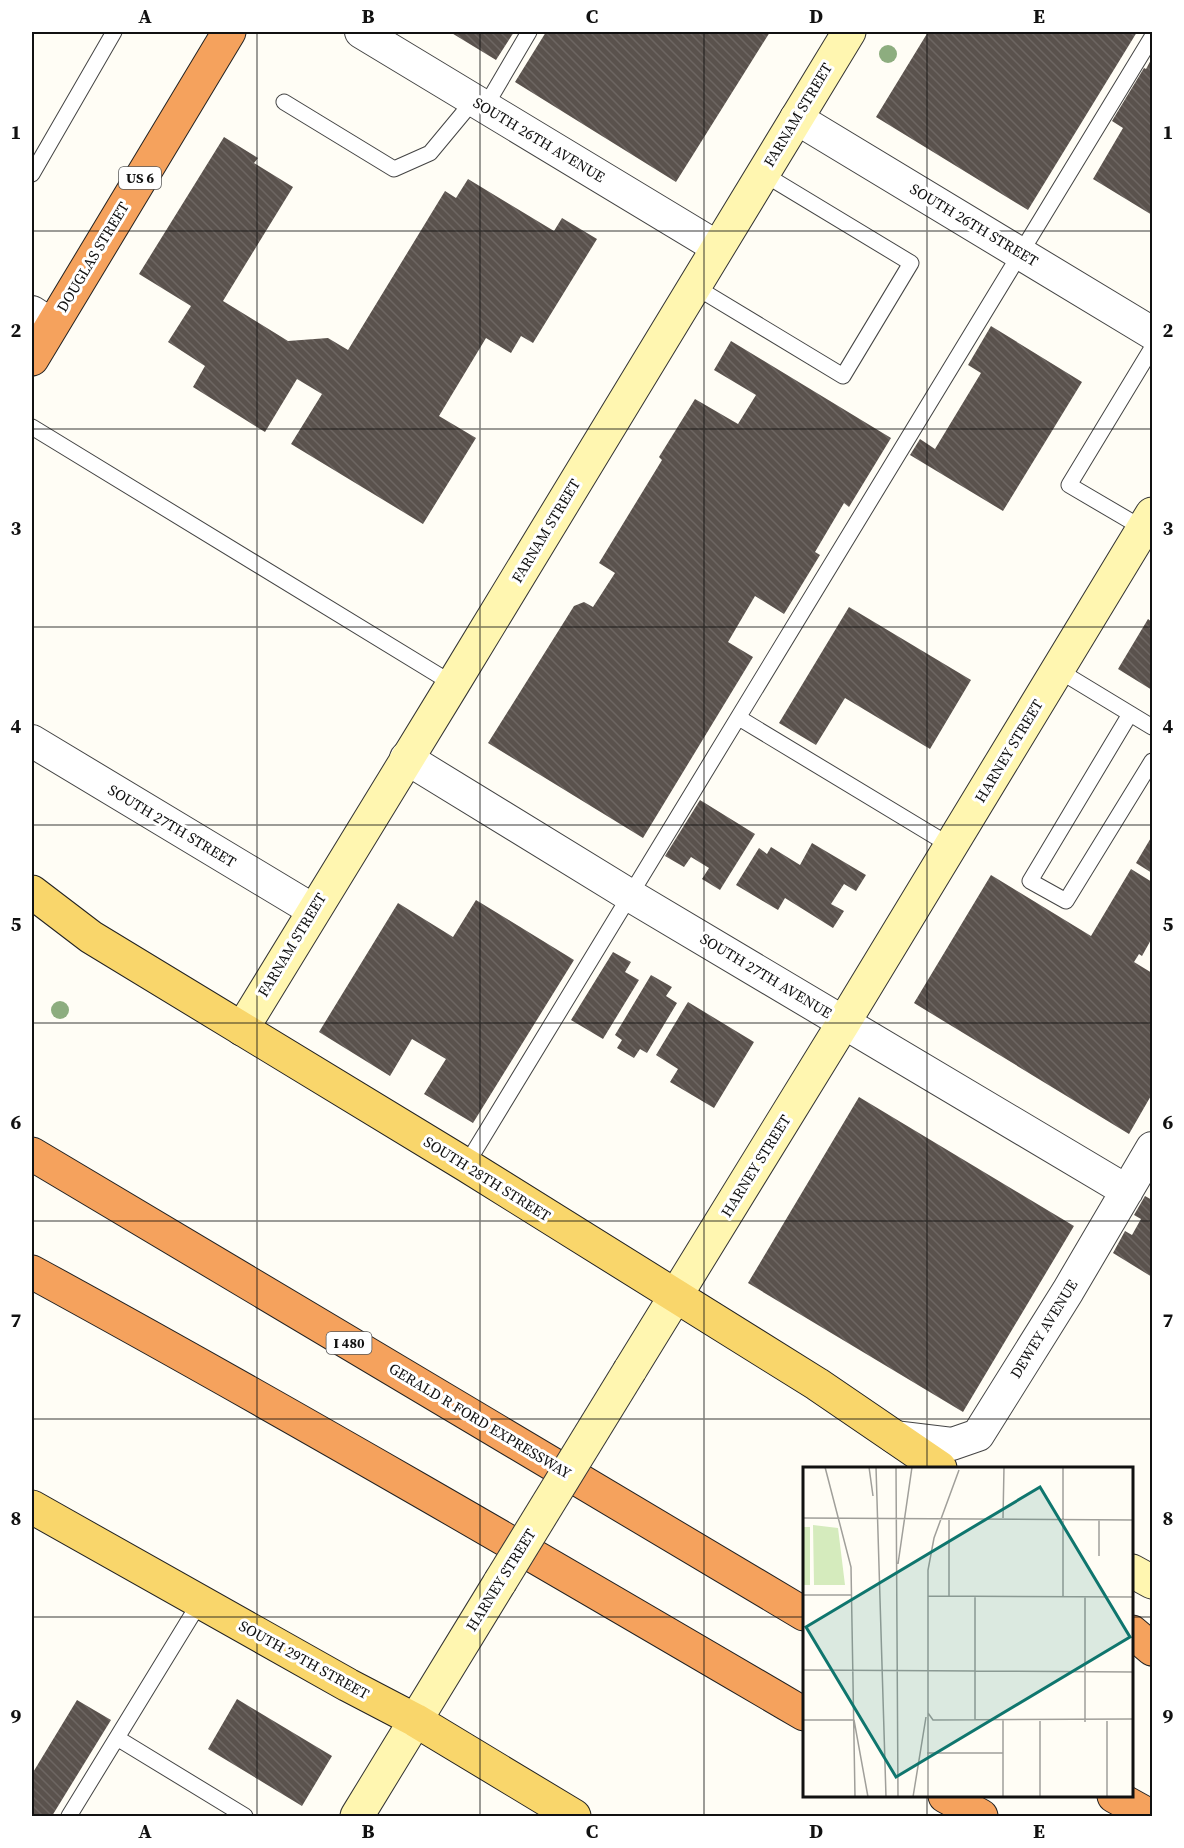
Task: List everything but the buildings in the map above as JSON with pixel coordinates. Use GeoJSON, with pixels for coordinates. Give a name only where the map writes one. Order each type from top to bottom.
{"type":"FeatureCollection","features":[{"type":"Feature","properties":{"kind":"highway","name":"DOUGLAS STREET"},"geometry":{"type":"LineString","coordinates":[[32,359],[42,319],[229,32]]}},
{"type":"Feature","properties":{"kind":"highway","name":"GERALD R FORD EXPRESSWAY"},"geometry":{"type":"LineString","coordinates":[[32,1154],[803,1613]]}},
{"type":"Feature","properties":{"kind":"highway"},"geometry":{"type":"LineString","coordinates":[[32,1272],[328,1437],[803,1712]]}},
{"type":"Feature","properties":{"kind":"highway"},"geometry":{"type":"LineString","coordinates":[[1133,1634],[1152,1649]]}},
{"type":"Feature","properties":{"kind":"highway"},"geometry":{"type":"LineString","coordinates":[[947,1797],[981,1816]]}},
{"type":"Feature","properties":{"kind":"highway"},"geometry":{"type":"LineString","coordinates":[[1116,1797],[1150,1816]]}},
{"type":"Feature","properties":{"kind":"main road","name":"FARNAM STREET"},"geometry":{"type":"LineString","coordinates":[[242,1029],[849,32]]}},
{"type":"Feature","properties":{"kind":"main road","name":"HARNEY STREET"},"geometry":{"type":"LineString","coordinates":[[357,1816],[1148,522]]}},
{"type":"Feature","properties":{"kind":"main road","name":"SOUTH 28TH STREET"},"geometry":{"type":"LineString","coordinates":[[32,892],[91,937],[466,1165],[818,1384],[939,1467]]}},
{"type":"Feature","properties":{"kind":"main road","name":"SOUTH 29TH STREET"},"geometry":{"type":"LineString","coordinates":[[32,1507],[348,1685],[415,1720],[574,1816]]}},
{"type":"Feature","properties":{"kind":"main road"},"geometry":{"type":"LineString","coordinates":[[1133,1572],[1152,1582]]}},
{"type":"Feature","properties":{"kind":"street","name":"SOUTH 26TH AVENUE"},"geometry":{"type":"LineString","coordinates":[[361,32],[717,247]]}},
{"type":"Feature","properties":{"kind":"street","name":"SOUTH 26TH STREET"},"geometry":{"type":"LineString","coordinates":[[796,118],[1152,333]]}},
{"type":"Feature","properties":{"kind":"street","name":"SOUTH 27TH STREET"},"geometry":{"type":"LineString","coordinates":[[32,741],[313,910]]}},
{"type":"Feature","properties":{"kind":"street","name":"SOUTH 27TH AVENUE"},"geometry":{"type":"LineString","coordinates":[[406,758],[631,896],[1127,1191]]}},
{"type":"Feature","properties":{"kind":"street","name":"DEWEY AVENUE"},"geometry":{"type":"LineString","coordinates":[[894,1437],[952,1444],[978,1434],[1068,1291],[1152,1148]]}},
{"type":"Feature","properties":{"kind":"lane"},"geometry":{"type":"LineString","coordinates":[[32,174],[114,32]]}},
{"type":"Feature","properties":{"kind":"lane"},"geometry":{"type":"LineString","coordinates":[[284,102],[394,169],[430,153],[480,104],[529,32]]}},
{"type":"Feature","properties":{"kind":"lane"},"geometry":{"type":"LineString","coordinates":[[466,1165],[1152,37]]}},
{"type":"Feature","properties":{"kind":"lane"},"geometry":{"type":"LineString","coordinates":[[694,286],[843,376],[874,325],[911,263],[762,174]]}},
{"type":"Feature","properties":{"kind":"lane"},"geometry":{"type":"LineString","coordinates":[[1148,522],[1069,485],[1152,348]]}},
{"type":"Feature","properties":{"kind":"lane"},"geometry":{"type":"LineString","coordinates":[[32,428],[453,684]]}},
{"type":"Feature","properties":{"kind":"lane"},"geometry":{"type":"LineString","coordinates":[[1058,670],[1152,727]]}},
{"type":"Feature","properties":{"kind":"lane"},"geometry":{"type":"LineString","coordinates":[[1130,714],[1030,881],[1066,901],[1152,761]]}},
{"type":"Feature","properties":{"kind":"lane"},"geometry":{"type":"LineString","coordinates":[[739,718],[951,846]]}},
{"type":"Feature","properties":{"kind":"lane"},"geometry":{"type":"LineString","coordinates":[[69,1816],[200,1602]]}},
{"type":"Feature","properties":{"kind":"lane"},"geometry":{"type":"LineString","coordinates":[[117,1738],[245,1816]]}}]}
